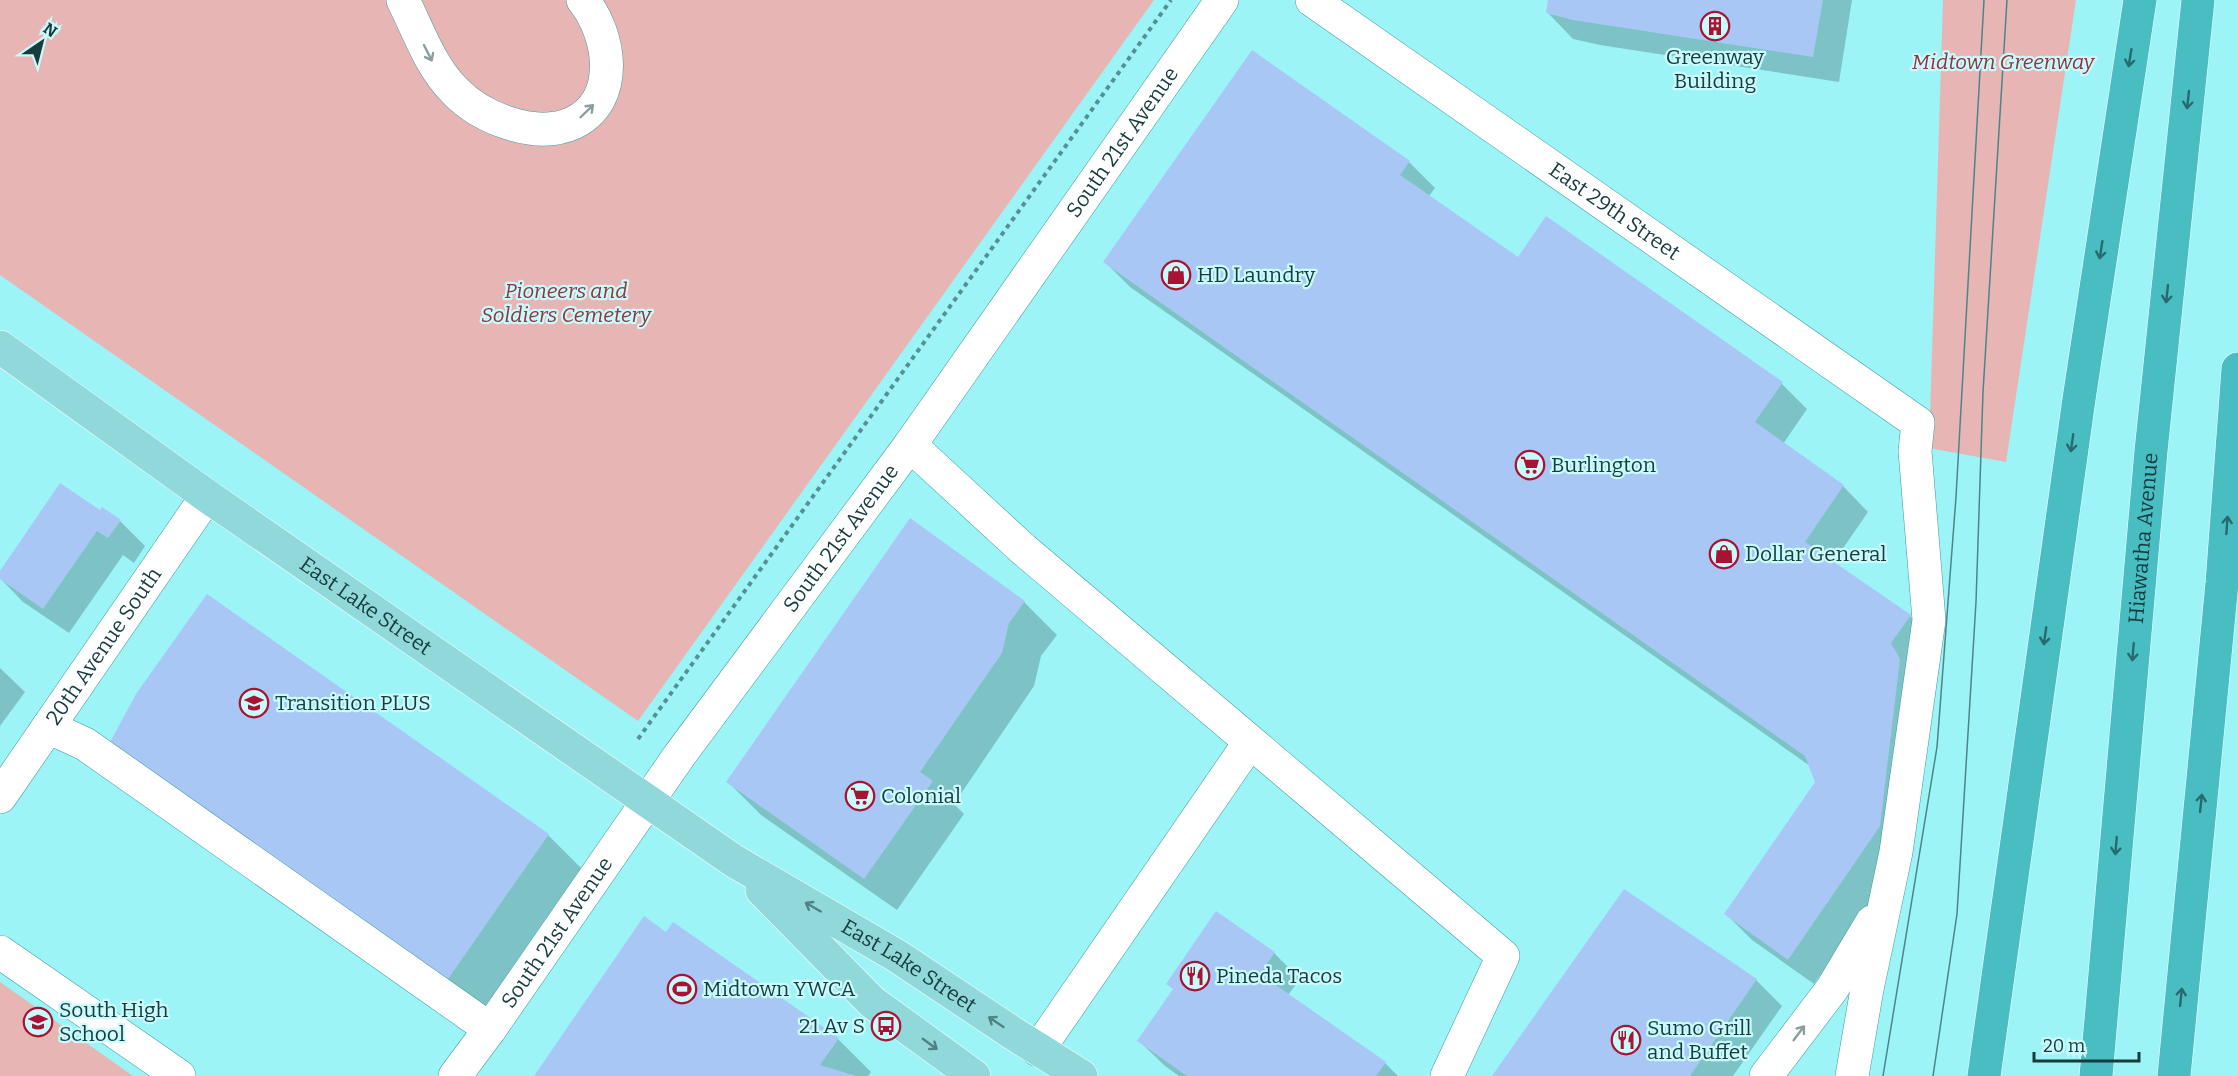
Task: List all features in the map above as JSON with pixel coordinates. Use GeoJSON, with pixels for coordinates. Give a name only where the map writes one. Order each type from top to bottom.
{"type":"FeatureCollection","features":[{"type":"Feature","properties":{"kind":"highway"},"geometry":{"type":"LineString","coordinates":[[1984,1076],[2077,411],[2140,0]]}},
{"type":"Feature","properties":{"kind":"highway","name":"Hiawatha Avenue"},"geometry":{"type":"LineString","coordinates":[[2096,1076],[2142,552],[2198,0]]}},
{"type":"Feature","properties":{"kind":"highway"},"geometry":{"type":"LineString","coordinates":[[2174,1076],[2222,584],[2238,369]]}},
{"type":"Feature","properties":{"kind":"main road","name":"East Lake Street"},"geometry":{"type":"LineString","coordinates":[[0,347],[207,496],[734,861],[897,956],[1081,1076]]}},
{"type":"Feature","properties":{"kind":"main road","name":"East Lake Street"},"geometry":{"type":"LineString","coordinates":[[734,861],[872,1002],[974,1076]]}},
{"type":"Feature","properties":{"kind":"street"},"geometry":{"type":"LineString","coordinates":[[403,0],[437,70],[463,99],[492,118],[518,126],[546,129],[572,123],[590,111],[603,91],[608,69],[605,39],[592,11],[583,0]]}},
{"type":"Feature","properties":{"kind":"street","name":"South 21st Avenue"},"geometry":{"type":"LineString","coordinates":[[455,1076],[679,756],[910,445],[1222,0]]}},
{"type":"Feature","properties":{"kind":"street","name":"East 29th Street"},"geometry":{"type":"LineString","coordinates":[[1312,0],[1918,423],[1915,451],[1929,620],[1896,852],[1884,902]]}},
{"type":"Feature","properties":{"kind":"street"},"geometry":{"type":"LineString","coordinates":[[910,445],[1023,549],[1503,956],[1447,1076]]}},
{"type":"Feature","properties":{"kind":"street","name":"20th Avenue South"},"geometry":{"type":"LineString","coordinates":[[0,797],[207,496]]}},
{"type":"Feature","properties":{"kind":"street"},"geometry":{"type":"LineString","coordinates":[[48,727],[85,744],[490,1029]]}},
{"type":"Feature","properties":{"kind":"street"},"geometry":{"type":"LineString","coordinates":[[1038,1050],[1250,742]]}},
{"type":"Feature","properties":{"kind":"street"},"geometry":{"type":"LineString","coordinates":[[1766,1076],[1832,990],[1884,902]]}},
{"type":"Feature","properties":{"kind":"street"},"geometry":{"type":"LineString","coordinates":[[1852,1076],[1884,902]]}},
{"type":"Feature","properties":{"kind":"street"},"geometry":{"type":"LineString","coordinates":[[0,952],[178,1076]]}},
{"type":"Feature","properties":{"kind":"path"},"geometry":{"type":"LineString","coordinates":[[638,739],[1172,0]]}},
{"type":"Feature","properties":{"kind":"green space","name":"Pioneers and Soldiers Cemetery"},"geometry":{"type":"Polygon","coordinates":[[[0,0],[1154,0],[638,721],[0,275],[0,0]]]}},
{"type":"Feature","properties":{"kind":"green space","name":"Midtown Greenway"},"geometry":{"type":"Polygon","coordinates":[[[1943,0],[2076,0],[2006,462],[1929,448],[1943,0]]]}},
{"type":"Feature","properties":{"kind":"green space","name":"South High School"},"geometry":{"type":"Polygon","coordinates":[[[0,982],[133,1076],[0,1076],[0,982]]]}},
{"type":"Feature","properties":{"kind":"building","name":"Greenway Building"},"geometry":{"type":"Polygon","coordinates":[[[1548,0],[1823,0],[1813,57],[1573,20],[1546,13],[1548,0]]]}},
{"type":"Feature","properties":{"kind":"building"},"geometry":{"type":"Polygon","coordinates":[[[1252,50],[1410,161],[1400,175],[1518,257],[1546,216],[1783,382],[1755,422],[1844,485],[1805,542],[1911,615],[1891,643],[1900,659],[1880,826],[1788,960],[1724,914],[1815,782],[1805,756],[1103,262],[1252,50]]]}},
{"type":"Feature","properties":{"kind":"building"},"geometry":{"type":"Polygon","coordinates":[[[60,483],[100,510],[102,507],[121,520],[108,538],[97,531],[43,609],[0,579],[0,571],[60,483]]]}},
{"type":"Feature","properties":{"kind":"building"},"geometry":{"type":"Polygon","coordinates":[[[910,518],[1025,601],[1009,623],[1002,653],[920,772],[933,781],[864,879],[726,782],[910,518]]]}},
{"type":"Feature","properties":{"kind":"building"},"geometry":{"type":"Polygon","coordinates":[[[207,594],[549,834],[446,982],[108,746],[136,694],[207,594]]]}},
{"type":"Feature","properties":{"kind":"building"},"geometry":{"type":"Polygon","coordinates":[[[1624,889],[1757,979],[1690,1076],[1492,1076],[1624,889]]]}},
{"type":"Feature","properties":{"kind":"building"},"geometry":{"type":"Polygon","coordinates":[[[1216,911],[1275,952],[1260,974],[1386,1062],[1376,1076],[1187,1076],[1137,1041],[1173,989],[1166,984],[1216,911]]]}},
{"type":"Feature","properties":{"kind":"building","name":"Midtown YWCA"},"geometry":{"type":"Polygon","coordinates":[[[644,916],[666,932],[673,922],[839,1038],[820,1065],[856,1076],[534,1076],[644,916]]]}},
{"type":"Feature","properties":{"kind":"tram line"},"geometry":{"type":"LineString","coordinates":[[1883,1076],[1937,747],[1956,497],[1984,0]]}},
{"type":"Feature","properties":{"kind":"tram line"},"geometry":{"type":"LineString","coordinates":[[1933,1076],[1957,914],[1976,602],[1983,392],[2007,0]]}},
{"type":"Feature","properties":{"kind":"place","name":"Greenway Building"},"geometry":{"type":"Point","coordinates":[1715,26]}},
{"type":"Feature","properties":{"kind":"place","name":"HD Laundry"},"geometry":{"type":"Point","coordinates":[1176,275]}},
{"type":"Feature","properties":{"kind":"place","name":"Burlington"},"geometry":{"type":"Point","coordinates":[1530,465]}},
{"type":"Feature","properties":{"kind":"place","name":"Dollar General"},"geometry":{"type":"Point","coordinates":[1724,554]}},
{"type":"Feature","properties":{"kind":"place","name":"Transition PLUS"},"geometry":{"type":"Point","coordinates":[254,703]}},
{"type":"Feature","properties":{"kind":"place","name":"Colonial"},"geometry":{"type":"Point","coordinates":[860,796]}},
{"type":"Feature","properties":{"kind":"place","name":"Pineda Tacos"},"geometry":{"type":"Point","coordinates":[1195,976]}},
{"type":"Feature","properties":{"kind":"place","name":"Midtown YWCA"},"geometry":{"type":"Point","coordinates":[682,989]}},
{"type":"Feature","properties":{"kind":"place","name":"South High School"},"geometry":{"type":"Point","coordinates":[38,1022]}},
{"type":"Feature","properties":{"kind":"place","name":"21 Av S"},"geometry":{"type":"Point","coordinates":[886,1026]}},
{"type":"Feature","properties":{"kind":"place","name":"Sumo Grill and Buffet"},"geometry":{"type":"Point","coordinates":[1626,1040]}}]}
